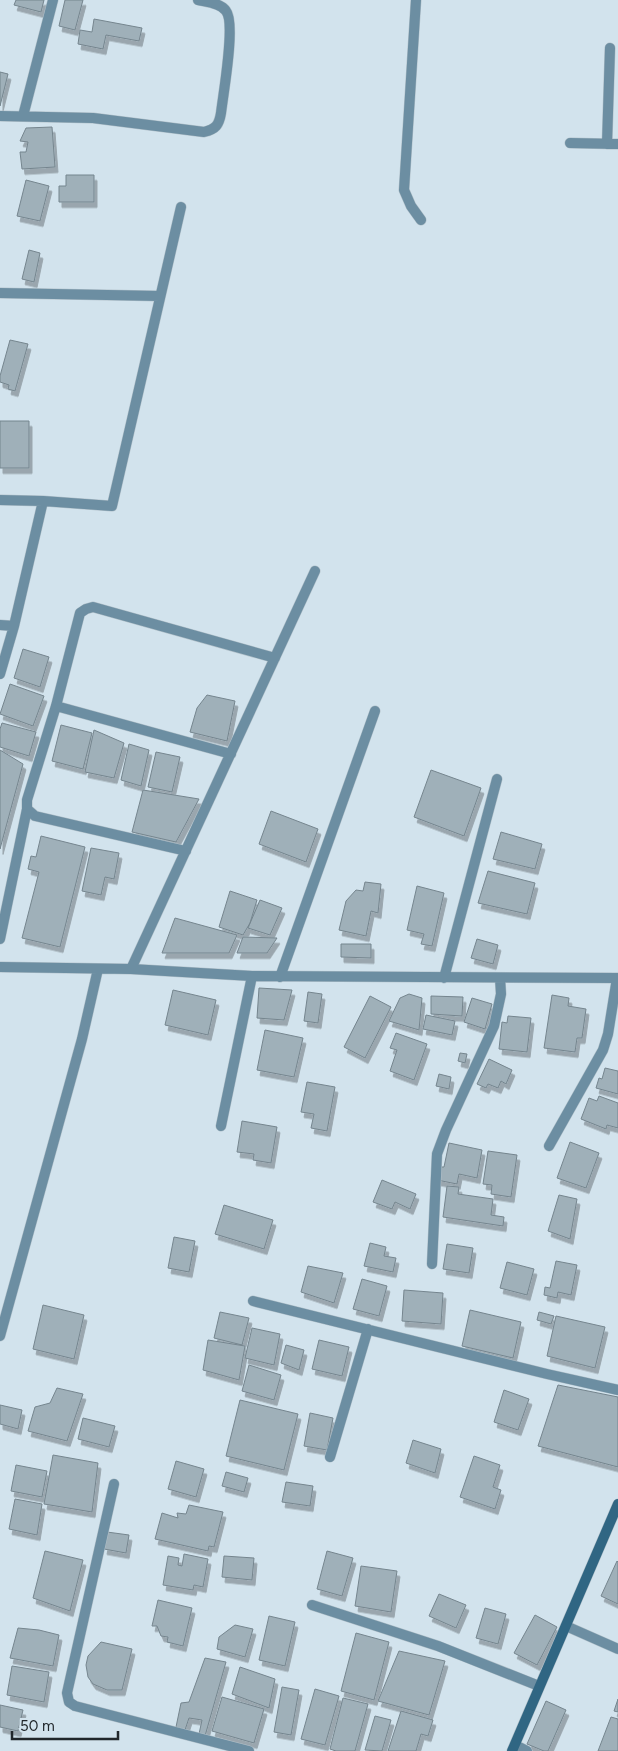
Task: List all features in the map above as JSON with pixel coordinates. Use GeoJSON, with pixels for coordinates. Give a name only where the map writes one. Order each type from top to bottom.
{"type":"FeatureCollection","features":[{"type":"Feature","properties":{"kind":"main road"},"geometry":{"type":"LineString","coordinates":[[513,1748],[618,1504]]}},
{"type":"Feature","properties":{"kind":"street"},"geometry":{"type":"LineString","coordinates":[[23,116],[53,0]]}},
{"type":"Feature","properties":{"kind":"street"},"geometry":{"type":"LineString","coordinates":[[0,116],[93,118],[204,132],[212,130],[219,124],[221,114],[230,36],[230,17],[225,9],[198,0]]}},
{"type":"Feature","properties":{"kind":"street"},"geometry":{"type":"LineString","coordinates":[[416,0],[404,190],[411,206],[421,220]]}},
{"type":"Feature","properties":{"kind":"street"},"geometry":{"type":"LineString","coordinates":[[607,144],[610,48]]}},
{"type":"Feature","properties":{"kind":"street"},"geometry":{"type":"LineString","coordinates":[[570,143],[618,144]]}},
{"type":"Feature","properties":{"kind":"street"},"geometry":{"type":"LineString","coordinates":[[0,500],[112,506],[181,207]]}},
{"type":"Feature","properties":{"kind":"street"},"geometry":{"type":"LineString","coordinates":[[0,294],[160,296]]}},
{"type":"Feature","properties":{"kind":"street"},"geometry":{"type":"LineString","coordinates":[[0,674],[14,626],[44,501]]}},
{"type":"Feature","properties":{"kind":"street"},"geometry":{"type":"LineString","coordinates":[[132,969],[315,571]]}},
{"type":"Feature","properties":{"kind":"street"},"geometry":{"type":"LineString","coordinates":[[0,939],[27,809],[27,800],[56,706],[80,613],[93,607],[275,658]]}},
{"type":"Feature","properties":{"kind":"street"},"geometry":{"type":"LineString","coordinates":[[0,625],[14,626]]}},
{"type":"Feature","properties":{"kind":"street"},"geometry":{"type":"LineString","coordinates":[[56,706],[231,754]]}},
{"type":"Feature","properties":{"kind":"street"},"geometry":{"type":"LineString","coordinates":[[280,977],[375,711]]}},
{"type":"Feature","properties":{"kind":"street"},"geometry":{"type":"LineString","coordinates":[[444,978],[497,779]]}},
{"type":"Feature","properties":{"kind":"street"},"geometry":{"type":"LineString","coordinates":[[27,809],[35,816],[186,851]]}},
{"type":"Feature","properties":{"kind":"street"},"geometry":{"type":"LineString","coordinates":[[0,967],[132,969],[280,977],[618,978],[608,1034],[603,1050],[549,1146]]}},
{"type":"Feature","properties":{"kind":"street"},"geometry":{"type":"LineString","coordinates":[[0,1336],[82,1039],[98,969]]}},
{"type":"Feature","properties":{"kind":"street"},"geometry":{"type":"LineString","coordinates":[[221,1126],[252,976]]}},
{"type":"Feature","properties":{"kind":"street"},"geometry":{"type":"LineString","coordinates":[[432,1264],[437,1154],[446,1130],[494,1026],[501,994],[500,978]]}},
{"type":"Feature","properties":{"kind":"street"},"geometry":{"type":"LineString","coordinates":[[253,1301],[618,1390]]}},
{"type":"Feature","properties":{"kind":"street"},"geometry":{"type":"LineString","coordinates":[[330,1457],[368,1329]]}},
{"type":"Feature","properties":{"kind":"street"},"geometry":{"type":"LineString","coordinates":[[114,1484],[67,1693],[70,1702],[75,1706],[249,1751]]}},
{"type":"Feature","properties":{"kind":"street"},"geometry":{"type":"LineString","coordinates":[[312,1605],[438,1646],[539,1686]]}},
{"type":"Feature","properties":{"kind":"street"},"geometry":{"type":"LineString","coordinates":[[566,1626],[618,1649]]}},
{"type":"Feature","properties":{"kind":"street"},"geometry":{"type":"LineString","coordinates":[[513,1748],[527,1751]]}},
{"type":"Feature","properties":{"kind":"building"},"geometry":{"type":"Polygon","coordinates":[[[16,0],[44,0],[41,12],[14,5],[16,0]]]}},
{"type":"Feature","properties":{"kind":"building"},"geometry":{"type":"Polygon","coordinates":[[[65,0],[83,0],[75,30],[59,26],[65,0]]]}},
{"type":"Feature","properties":{"kind":"building"},"geometry":{"type":"Polygon","coordinates":[[[94,19],[142,28],[139,41],[106,35],[103,49],[78,44],[80,30],[92,32],[94,19]]]}},
{"type":"Feature","properties":{"kind":"building"},"geometry":{"type":"Polygon","coordinates":[[[0,72],[8,74],[0,106],[0,72]]]}},
{"type":"Feature","properties":{"kind":"building"},"geometry":{"type":"Polygon","coordinates":[[[52,127],[55,167],[22,169],[20,152],[26,152],[28,142],[20,141],[26,128],[52,127]]]}},
{"type":"Feature","properties":{"kind":"building"},"geometry":{"type":"Polygon","coordinates":[[[66,175],[94,175],[94,202],[59,202],[59,186],[66,186],[66,175]]]}},
{"type":"Feature","properties":{"kind":"building"},"geometry":{"type":"Polygon","coordinates":[[[26,180],[49,186],[40,221],[17,216],[26,180]]]}},
{"type":"Feature","properties":{"kind":"building"},"geometry":{"type":"Polygon","coordinates":[[[29,250],[40,253],[34,282],[22,279],[29,250]]]}},
{"type":"Feature","properties":{"kind":"building"},"geometry":{"type":"Polygon","coordinates":[[[10,340],[28,344],[15,391],[8,389],[9,385],[0,382],[10,340]]]}},
{"type":"Feature","properties":{"kind":"building"},"geometry":{"type":"Polygon","coordinates":[[[0,421],[29,421],[29,468],[0,468],[0,421]]]}},
{"type":"Feature","properties":{"kind":"building"},"geometry":{"type":"Polygon","coordinates":[[[23,649],[49,657],[40,687],[14,678],[23,649]]]}},
{"type":"Feature","properties":{"kind":"building"},"geometry":{"type":"Polygon","coordinates":[[[10,684],[44,696],[33,726],[0,714],[10,684]]]}},
{"type":"Feature","properties":{"kind":"building"},"geometry":{"type":"Polygon","coordinates":[[[207,695],[235,701],[227,741],[190,732],[197,708],[207,695]]]}},
{"type":"Feature","properties":{"kind":"building"},"geometry":{"type":"Polygon","coordinates":[[[2,723],[36,732],[29,756],[0,747],[2,723]]]}},
{"type":"Feature","properties":{"kind":"building"},"geometry":{"type":"Polygon","coordinates":[[[61,725],[92,733],[83,769],[52,761],[61,725]]]}},
{"type":"Feature","properties":{"kind":"building"},"geometry":{"type":"Polygon","coordinates":[[[94,730],[124,743],[114,778],[85,772],[94,730]]]}},
{"type":"Feature","properties":{"kind":"building"},"geometry":{"type":"Polygon","coordinates":[[[129,744],[149,750],[141,786],[121,780],[129,744]]]}},
{"type":"Feature","properties":{"kind":"building"},"geometry":{"type":"Polygon","coordinates":[[[0,750],[23,764],[0,849],[0,750]]]}},
{"type":"Feature","properties":{"kind":"building"},"geometry":{"type":"Polygon","coordinates":[[[156,752],[180,757],[172,792],[148,787],[156,752]]]}},
{"type":"Feature","properties":{"kind":"building"},"geometry":{"type":"Polygon","coordinates":[[[431,770],[481,788],[464,836],[414,817],[431,770]]]}},
{"type":"Feature","properties":{"kind":"building"},"geometry":{"type":"Polygon","coordinates":[[[143,790],[199,799],[176,842],[132,832],[143,790]]]}},
{"type":"Feature","properties":{"kind":"building"},"geometry":{"type":"Polygon","coordinates":[[[271,811],[318,829],[306,862],[259,844],[271,811]]]}},
{"type":"Feature","properties":{"kind":"building"},"geometry":{"type":"Polygon","coordinates":[[[501,832],[542,844],[535,869],[493,859],[501,832]]]}},
{"type":"Feature","properties":{"kind":"building"},"geometry":{"type":"Polygon","coordinates":[[[41,836],[85,847],[60,947],[22,938],[39,872],[28,869],[31,856],[36,857],[41,836]]]}},
{"type":"Feature","properties":{"kind":"building"},"geometry":{"type":"Polygon","coordinates":[[[91,848],[119,853],[114,879],[105,877],[101,895],[82,891],[91,848]]]}},
{"type":"Feature","properties":{"kind":"building"},"geometry":{"type":"Polygon","coordinates":[[[488,871],[535,883],[527,914],[478,903],[488,871]]]}},
{"type":"Feature","properties":{"kind":"building"},"geometry":{"type":"Polygon","coordinates":[[[365,882],[381,884],[378,913],[371,911],[366,936],[339,930],[346,901],[356,890],[363,891],[365,882]]]}},
{"type":"Feature","properties":{"kind":"building"},"geometry":{"type":"Polygon","coordinates":[[[417,886],[444,893],[432,946],[421,944],[424,934],[407,930],[417,886]]]}},
{"type":"Feature","properties":{"kind":"building"},"geometry":{"type":"Polygon","coordinates":[[[230,891],[257,900],[250,923],[243,935],[219,927],[230,891]]]}},
{"type":"Feature","properties":{"kind":"building"},"geometry":{"type":"Polygon","coordinates":[[[260,900],[282,908],[270,935],[248,928],[260,900]]]}},
{"type":"Feature","properties":{"kind":"building"},"geometry":{"type":"Polygon","coordinates":[[[175,918],[237,935],[229,953],[162,953],[175,918]]]}},
{"type":"Feature","properties":{"kind":"building"},"geometry":{"type":"Polygon","coordinates":[[[243,937],[277,938],[267,953],[237,953],[243,937]]]}},
{"type":"Feature","properties":{"kind":"building"},"geometry":{"type":"Polygon","coordinates":[[[477,939],[498,945],[493,964],[471,958],[477,939]]]}},
{"type":"Feature","properties":{"kind":"building"},"geometry":{"type":"Polygon","coordinates":[[[341,944],[371,944],[371,958],[341,957],[341,944]]]}},
{"type":"Feature","properties":{"kind":"building"},"geometry":{"type":"Polygon","coordinates":[[[259,988],[292,990],[284,1020],[257,1018],[259,988]]]}},
{"type":"Feature","properties":{"kind":"building"},"geometry":{"type":"Polygon","coordinates":[[[173,990],[216,1000],[208,1035],[165,1025],[173,990]]]}},
{"type":"Feature","properties":{"kind":"building"},"geometry":{"type":"Polygon","coordinates":[[[308,992],[322,994],[318,1023],[304,1021],[308,992]]]}},
{"type":"Feature","properties":{"kind":"building"},"geometry":{"type":"Polygon","coordinates":[[[409,994],[422,998],[419,1030],[389,1021],[400,998],[409,994]]]}},
{"type":"Feature","properties":{"kind":"building"},"geometry":{"type":"Polygon","coordinates":[[[552,995],[569,998],[568,1006],[586,1009],[582,1038],[577,1038],[575,1052],[544,1048],[552,995]]]}},
{"type":"Feature","properties":{"kind":"building"},"geometry":{"type":"Polygon","coordinates":[[[370,996],[391,1007],[365,1058],[344,1047],[370,996]]]}},
{"type":"Feature","properties":{"kind":"building"},"geometry":{"type":"Polygon","coordinates":[[[431,996],[463,997],[462,1016],[431,1014],[431,996]]]}},
{"type":"Feature","properties":{"kind":"building"},"geometry":{"type":"Polygon","coordinates":[[[472,998],[492,1004],[485,1029],[464,1022],[472,998]]]}},
{"type":"Feature","properties":{"kind":"building"},"geometry":{"type":"Polygon","coordinates":[[[426,1015],[455,1021],[452,1035],[423,1029],[426,1015]]]}},
{"type":"Feature","properties":{"kind":"building"},"geometry":{"type":"Polygon","coordinates":[[[508,1016],[531,1018],[527,1052],[499,1049],[502,1022],[507,1023],[508,1016]]]}},
{"type":"Feature","properties":{"kind":"building"},"geometry":{"type":"Polygon","coordinates":[[[265,1030],[303,1038],[294,1077],[257,1070],[265,1030]]]}},
{"type":"Feature","properties":{"kind":"building"},"geometry":{"type":"Polygon","coordinates":[[[396,1033],[427,1044],[414,1080],[390,1071],[397,1050],[390,1048],[396,1033]]]}},
{"type":"Feature","properties":{"kind":"building"},"geometry":{"type":"Polygon","coordinates":[[[460,1053],[467,1054],[465,1063],[458,1061],[460,1053]]]}},
{"type":"Feature","properties":{"kind":"building"},"geometry":{"type":"Polygon","coordinates":[[[489,1059],[512,1070],[506,1084],[501,1081],[498,1088],[488,1084],[486,1088],[477,1084],[489,1059]]]}},
{"type":"Feature","properties":{"kind":"building"},"geometry":{"type":"Polygon","coordinates":[[[605,1068],[618,1071],[618,1094],[596,1088],[599,1078],[602,1079],[605,1068]]]}},
{"type":"Feature","properties":{"kind":"building"},"geometry":{"type":"Polygon","coordinates":[[[439,1074],[451,1077],[449,1089],[436,1086],[439,1074]]]}},
{"type":"Feature","properties":{"kind":"building"},"geometry":{"type":"Polygon","coordinates":[[[307,1082],[335,1087],[327,1131],[311,1128],[314,1114],[301,1112],[307,1082]]]}},
{"type":"Feature","properties":{"kind":"building"},"geometry":{"type":"Polygon","coordinates":[[[599,1096],[618,1103],[618,1128],[607,1125],[606,1129],[581,1119],[589,1098],[597,1101],[599,1096]]]}},
{"type":"Feature","properties":{"kind":"building"},"geometry":{"type":"Polygon","coordinates":[[[242,1121],[277,1127],[271,1163],[253,1160],[254,1154],[237,1152],[242,1121]]]}},
{"type":"Feature","properties":{"kind":"building"},"geometry":{"type":"Polygon","coordinates":[[[570,1142],[599,1153],[586,1188],[557,1178],[570,1142]]]}},
{"type":"Feature","properties":{"kind":"building"},"geometry":{"type":"Polygon","coordinates":[[[449,1143],[482,1150],[477,1178],[459,1174],[457,1184],[437,1180],[440,1167],[444,1167],[449,1143]]]}},
{"type":"Feature","properties":{"kind":"building"},"geometry":{"type":"Polygon","coordinates":[[[488,1151],[517,1155],[511,1197],[491,1194],[492,1185],[483,1184],[488,1151]]]}},
{"type":"Feature","properties":{"kind":"building"},"geometry":{"type":"Polygon","coordinates":[[[382,1180],[416,1194],[410,1209],[395,1202],[392,1209],[373,1202],[382,1180]]]}},
{"type":"Feature","properties":{"kind":"building"},"geometry":{"type":"Polygon","coordinates":[[[447,1186],[459,1187],[458,1194],[493,1199],[491,1215],[504,1217],[503,1226],[443,1217],[447,1186]]]}},
{"type":"Feature","properties":{"kind":"building"},"geometry":{"type":"Polygon","coordinates":[[[559,1195],[577,1199],[570,1239],[548,1231],[559,1195]]]}},
{"type":"Feature","properties":{"kind":"building"},"geometry":{"type":"Polygon","coordinates":[[[224,1205],[273,1220],[264,1249],[215,1234],[224,1205]]]}},
{"type":"Feature","properties":{"kind":"building"},"geometry":{"type":"Polygon","coordinates":[[[174,1237],[195,1241],[189,1272],[168,1268],[174,1237]]]}},
{"type":"Feature","properties":{"kind":"building"},"geometry":{"type":"Polygon","coordinates":[[[370,1243],[386,1247],[384,1256],[396,1258],[393,1272],[364,1266],[370,1243]]]}},
{"type":"Feature","properties":{"kind":"building"},"geometry":{"type":"Polygon","coordinates":[[[447,1244],[473,1248],[469,1273],[443,1269],[447,1244]]]}},
{"type":"Feature","properties":{"kind":"building"},"geometry":{"type":"Polygon","coordinates":[[[556,1261],[577,1265],[571,1295],[558,1292],[557,1298],[544,1295],[545,1287],[550,1288],[556,1261]]]}},
{"type":"Feature","properties":{"kind":"building"},"geometry":{"type":"Polygon","coordinates":[[[507,1262],[534,1269],[527,1295],[500,1288],[507,1262]]]}},
{"type":"Feature","properties":{"kind":"building"},"geometry":{"type":"Polygon","coordinates":[[[308,1266],[343,1273],[334,1303],[301,1292],[308,1266]]]}},
{"type":"Feature","properties":{"kind":"building"},"geometry":{"type":"Polygon","coordinates":[[[362,1279],[387,1286],[379,1316],[353,1309],[362,1279]]]}},
{"type":"Feature","properties":{"kind":"building"},"geometry":{"type":"Polygon","coordinates":[[[404,1290],[443,1293],[441,1324],[402,1321],[404,1290]]]}},
{"type":"Feature","properties":{"kind":"building"},"geometry":{"type":"Polygon","coordinates":[[[43,1305],[84,1315],[74,1359],[33,1349],[43,1305]]]}},
{"type":"Feature","properties":{"kind":"building"},"geometry":{"type":"Polygon","coordinates":[[[470,1310],[521,1322],[513,1358],[462,1346],[470,1310]]]}},
{"type":"Feature","properties":{"kind":"building"},"geometry":{"type":"Polygon","coordinates":[[[220,1312],[249,1318],[242,1345],[214,1338],[220,1312]]]}},
{"type":"Feature","properties":{"kind":"building"},"geometry":{"type":"Polygon","coordinates":[[[539,1312],[554,1316],[551,1324],[537,1320],[539,1312]]]}},
{"type":"Feature","properties":{"kind":"building"},"geometry":{"type":"Polygon","coordinates":[[[556,1316],[605,1327],[595,1368],[547,1356],[556,1316]]]}},
{"type":"Feature","properties":{"kind":"building"},"geometry":{"type":"Polygon","coordinates":[[[252,1328],[280,1334],[274,1365],[245,1358],[252,1328]]]}},
{"type":"Feature","properties":{"kind":"building"},"geometry":{"type":"Polygon","coordinates":[[[208,1340],[245,1346],[239,1380],[203,1370],[208,1340]]]}},
{"type":"Feature","properties":{"kind":"building"},"geometry":{"type":"Polygon","coordinates":[[[319,1340],[349,1347],[342,1376],[312,1369],[319,1340]]]}},
{"type":"Feature","properties":{"kind":"building"},"geometry":{"type":"Polygon","coordinates":[[[286,1345],[304,1350],[299,1370],[281,1363],[286,1345]]]}},
{"type":"Feature","properties":{"kind":"building"},"geometry":{"type":"Polygon","coordinates":[[[249,1365],[281,1375],[274,1400],[242,1391],[249,1365]]]}},
{"type":"Feature","properties":{"kind":"building"},"geometry":{"type":"Polygon","coordinates":[[[558,1385],[618,1397],[618,1467],[538,1446],[558,1385]]]}},
{"type":"Feature","properties":{"kind":"building"},"geometry":{"type":"Polygon","coordinates":[[[57,1388],[83,1394],[67,1441],[28,1431],[35,1407],[50,1403],[57,1388]]]}},
{"type":"Feature","properties":{"kind":"building"},"geometry":{"type":"Polygon","coordinates":[[[504,1390],[529,1399],[518,1430],[494,1422],[504,1390]]]}},
{"type":"Feature","properties":{"kind":"building"},"geometry":{"type":"Polygon","coordinates":[[[240,1400],[298,1414],[284,1470],[226,1456],[240,1400]]]}},
{"type":"Feature","properties":{"kind":"building"},"geometry":{"type":"Polygon","coordinates":[[[0,1405],[22,1410],[18,1429],[0,1424],[0,1405]]]}},
{"type":"Feature","properties":{"kind":"building"},"geometry":{"type":"Polygon","coordinates":[[[310,1413],[333,1418],[327,1450],[304,1446],[310,1413]]]}},
{"type":"Feature","properties":{"kind":"building"},"geometry":{"type":"Polygon","coordinates":[[[83,1418],[115,1426],[109,1447],[78,1439],[83,1418]]]}},
{"type":"Feature","properties":{"kind":"building"},"geometry":{"type":"Polygon","coordinates":[[[413,1440],[441,1449],[435,1473],[406,1463],[413,1440]]]}},
{"type":"Feature","properties":{"kind":"building"},"geometry":{"type":"Polygon","coordinates":[[[53,1455],[98,1463],[92,1512],[44,1504],[53,1455]]]}},
{"type":"Feature","properties":{"kind":"building"},"geometry":{"type":"Polygon","coordinates":[[[474,1456],[500,1465],[493,1487],[501,1490],[495,1509],[460,1497],[474,1456]]]}},
{"type":"Feature","properties":{"kind":"building"},"geometry":{"type":"Polygon","coordinates":[[[176,1461],[204,1469],[196,1497],[168,1489],[176,1461]]]}},
{"type":"Feature","properties":{"kind":"building"},"geometry":{"type":"Polygon","coordinates":[[[16,1465],[47,1471],[42,1497],[11,1491],[16,1465]]]}},
{"type":"Feature","properties":{"kind":"building"},"geometry":{"type":"Polygon","coordinates":[[[226,1472],[248,1478],[244,1492],[222,1486],[226,1472]]]}},
{"type":"Feature","properties":{"kind":"building"},"geometry":{"type":"Polygon","coordinates":[[[286,1482],[313,1486],[310,1506],[282,1502],[286,1482]]]}},
{"type":"Feature","properties":{"kind":"building"},"geometry":{"type":"Polygon","coordinates":[[[15,1499],[42,1504],[37,1535],[9,1529],[15,1499]]]}},
{"type":"Feature","properties":{"kind":"building"},"geometry":{"type":"Polygon","coordinates":[[[189,1505],[223,1512],[214,1547],[209,1546],[208,1551],[155,1539],[162,1513],[178,1518],[177,1513],[186,1514],[189,1505]]]}},
{"type":"Feature","properties":{"kind":"building"},"geometry":{"type":"Polygon","coordinates":[[[107,1532],[129,1535],[126,1553],[104,1549],[107,1532]]]}},
{"type":"Feature","properties":{"kind":"building"},"geometry":{"type":"Polygon","coordinates":[[[45,1551],[83,1560],[70,1611],[33,1598],[45,1551]]]}},
{"type":"Feature","properties":{"kind":"building"},"geometry":{"type":"Polygon","coordinates":[[[327,1551],[353,1558],[342,1596],[317,1589],[327,1551]]]}},
{"type":"Feature","properties":{"kind":"building"},"geometry":{"type":"Polygon","coordinates":[[[184,1554],[208,1559],[203,1587],[194,1585],[193,1590],[163,1585],[168,1556],[179,1558],[178,1565],[182,1566],[184,1554]]]}},
{"type":"Feature","properties":{"kind":"building"},"geometry":{"type":"Polygon","coordinates":[[[224,1556],[254,1558],[252,1580],[222,1577],[224,1556]]]}},
{"type":"Feature","properties":{"kind":"building"},"geometry":{"type":"Polygon","coordinates":[[[618,1562],[618,1604],[601,1596],[618,1562]]]}},
{"type":"Feature","properties":{"kind":"building"},"geometry":{"type":"Polygon","coordinates":[[[361,1566],[397,1571],[391,1612],[355,1606],[361,1566]]]}},
{"type":"Feature","properties":{"kind":"building"},"geometry":{"type":"Polygon","coordinates":[[[439,1594],[466,1605],[456,1628],[429,1616],[439,1594]]]}},
{"type":"Feature","properties":{"kind":"building"},"geometry":{"type":"Polygon","coordinates":[[[158,1600],[192,1608],[183,1646],[167,1642],[168,1637],[161,1636],[157,1626],[152,1626],[158,1600]]]}},
{"type":"Feature","properties":{"kind":"building"},"geometry":{"type":"Polygon","coordinates":[[[485,1608],[506,1614],[498,1644],[476,1638],[485,1608]]]}},
{"type":"Feature","properties":{"kind":"building"},"geometry":{"type":"Polygon","coordinates":[[[535,1615],[557,1627],[537,1665],[514,1653],[535,1615]]]}},
{"type":"Feature","properties":{"kind":"building"},"geometry":{"type":"Polygon","coordinates":[[[269,1616],[295,1622],[285,1666],[259,1660],[269,1616]]]}},
{"type":"Feature","properties":{"kind":"building"},"geometry":{"type":"Polygon","coordinates":[[[235,1625],[253,1629],[245,1657],[217,1649],[219,1637],[235,1625]]]}},
{"type":"Feature","properties":{"kind":"building"},"geometry":{"type":"Polygon","coordinates":[[[18,1628],[39,1630],[59,1635],[53,1666],[10,1658],[18,1628]]]}},
{"type":"Feature","properties":{"kind":"building"},"geometry":{"type":"Polygon","coordinates":[[[356,1633],[389,1642],[374,1700],[341,1691],[356,1633]]]}},
{"type":"Feature","properties":{"kind":"building"},"geometry":{"type":"Polygon","coordinates":[[[101,1642],[132,1649],[122,1690],[107,1690],[93,1684],[88,1677],[86,1665],[88,1656],[101,1642]]]}},
{"type":"Feature","properties":{"kind":"building"},"geometry":{"type":"Polygon","coordinates":[[[399,1651],[445,1661],[429,1715],[378,1701],[399,1651]]]}},
{"type":"Feature","properties":{"kind":"building"},"geometry":{"type":"Polygon","coordinates":[[[205,1658],[226,1662],[205,1736],[199,1734],[202,1720],[189,1718],[185,1730],[176,1727],[181,1703],[189,1702],[205,1658]]]}},
{"type":"Feature","properties":{"kind":"building"},"geometry":{"type":"Polygon","coordinates":[[[12,1666],[49,1672],[44,1702],[7,1695],[12,1666]]]}},
{"type":"Feature","properties":{"kind":"building"},"geometry":{"type":"Polygon","coordinates":[[[240,1667],[275,1679],[269,1708],[232,1694],[240,1667]]]}},
{"type":"Feature","properties":{"kind":"building"},"geometry":{"type":"Polygon","coordinates":[[[282,1687],[299,1690],[291,1735],[274,1732],[282,1687]]]}},
{"type":"Feature","properties":{"kind":"building"},"geometry":{"type":"Polygon","coordinates":[[[315,1689],[339,1696],[325,1745],[301,1739],[315,1689]]]}},
{"type":"Feature","properties":{"kind":"building"},"geometry":{"type":"Polygon","coordinates":[[[222,1697],[264,1709],[254,1743],[212,1731],[222,1697]]]}},
{"type":"Feature","properties":{"kind":"building"},"geometry":{"type":"Polygon","coordinates":[[[343,1698],[368,1704],[355,1751],[336,1751],[330,1749],[343,1698]]]}},
{"type":"Feature","properties":{"kind":"building"},"geometry":{"type":"Polygon","coordinates":[[[618,1699],[618,1712],[614,1711],[618,1699]]]}},
{"type":"Feature","properties":{"kind":"building"},"geometry":{"type":"Polygon","coordinates":[[[546,1701],[566,1710],[548,1751],[544,1751],[527,1744],[546,1701]]]}},
{"type":"Feature","properties":{"kind":"building"},"geometry":{"type":"Polygon","coordinates":[[[0,1705],[23,1710],[18,1731],[0,1727],[0,1705]]]}},
{"type":"Feature","properties":{"kind":"building"},"geometry":{"type":"Polygon","coordinates":[[[401,1711],[433,1720],[428,1736],[421,1734],[416,1751],[388,1751],[401,1711]]]}},
{"type":"Feature","properties":{"kind":"building"},"geometry":{"type":"Polygon","coordinates":[[[375,1716],[391,1720],[382,1751],[365,1750],[375,1716]]]}},
{"type":"Feature","properties":{"kind":"building"},"geometry":{"type":"Polygon","coordinates":[[[611,1717],[618,1719],[618,1751],[598,1751],[611,1717]]]}}]}
